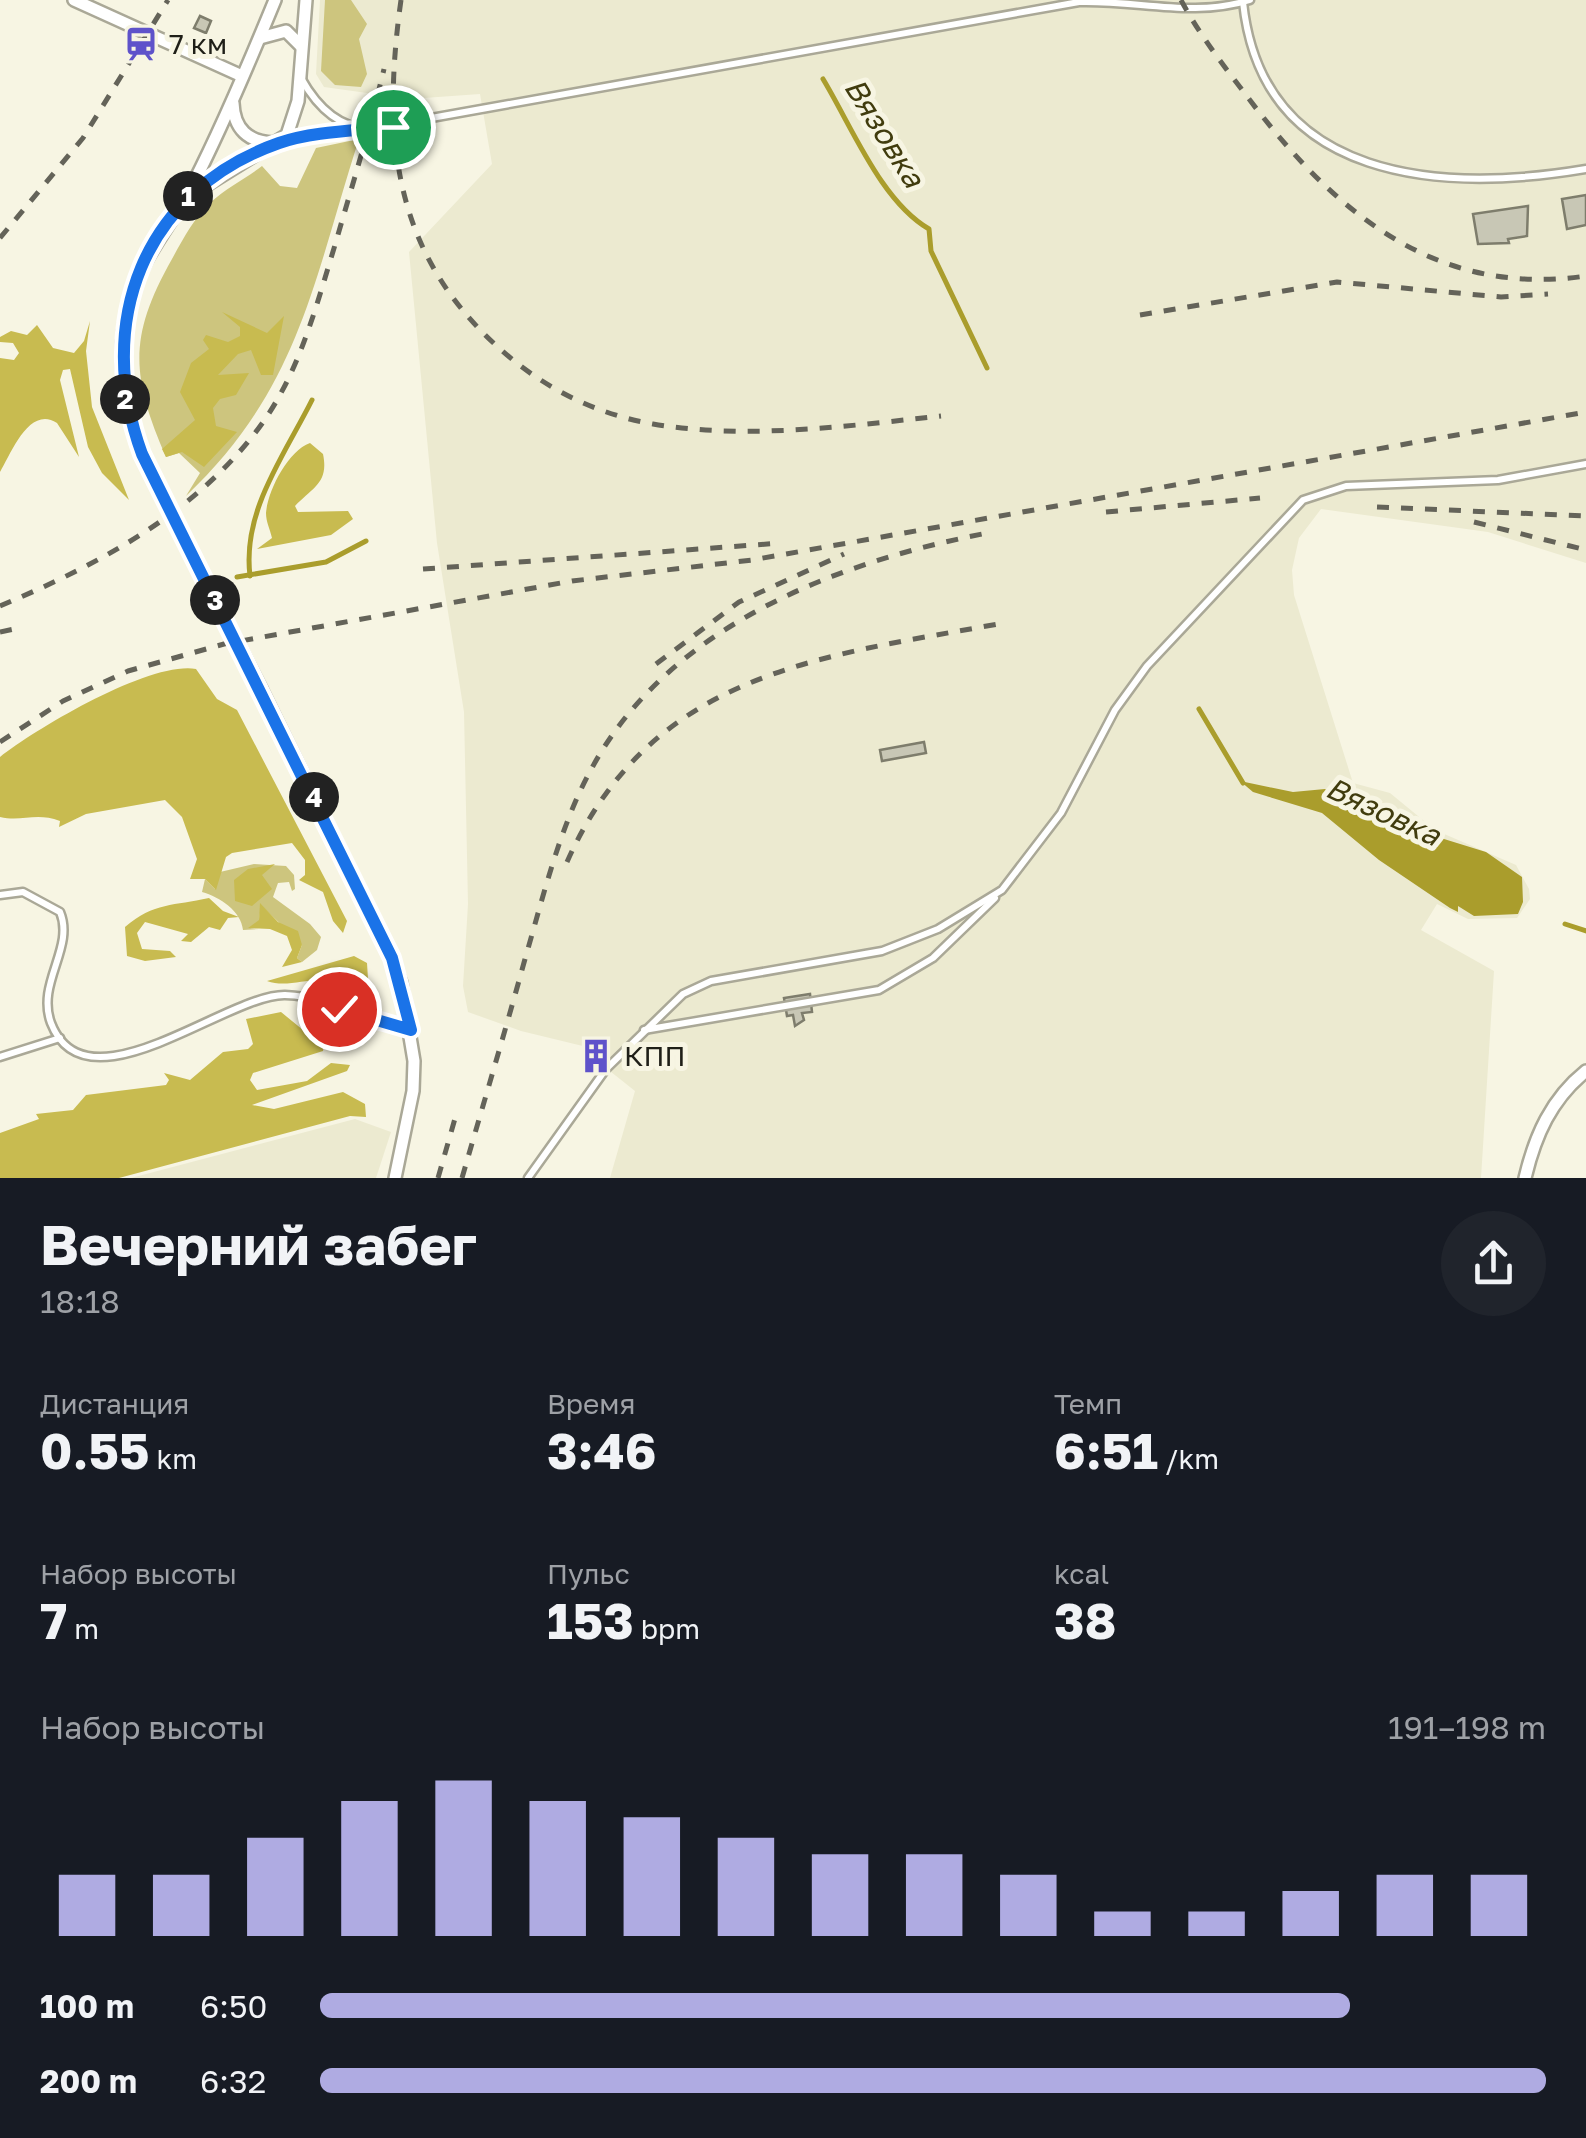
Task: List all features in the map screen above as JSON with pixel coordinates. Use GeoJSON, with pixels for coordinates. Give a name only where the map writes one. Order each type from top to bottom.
{"type":"FeatureCollection","features":[{"type":"Feature","properties":{"kind":"street"},"geometry":{"type":"LineString","coordinates":[[74,0],[242,76]]}},
{"type":"Feature","properties":{"kind":"street"},"geometry":{"type":"LineString","coordinates":[[276,0],[186,198],[133,288],[122,332],[126,403],[151,474],[262,690],[392,958],[411,1030],[413,1091],[395,1178]]}},
{"type":"Feature","properties":{"kind":"street"},"geometry":{"type":"LineString","coordinates":[[186,198],[280,142],[296,115],[306,0]]}},
{"type":"Feature","properties":{"kind":"street"},"geometry":{"type":"LineString","coordinates":[[258,40],[269,32],[286,30],[301,46]]}},
{"type":"Feature","properties":{"kind":"street"},"geometry":{"type":"LineString","coordinates":[[232,98],[234,120],[243,132],[257,141],[280,142]]}},
{"type":"Feature","properties":{"kind":"street"},"geometry":{"type":"LineString","coordinates":[[1525,1178],[1534,1141],[1558,1098],[1586,1071]]}},
{"type":"Feature","properties":{"kind":"lane"},"geometry":{"type":"LineString","coordinates":[[280,142],[393,127],[1079,2],[1120,1],[1186,10],[1247,1],[1251,50],[1278,102],[1311,132],[1360,157],[1407,176],[1446,180],[1526,178],[1586,169]]}},
{"type":"Feature","properties":{"kind":"lane"},"geometry":{"type":"LineString","coordinates":[[300,76],[319,106],[360,129]]}},
{"type":"Feature","properties":{"kind":"lane"},"geometry":{"type":"LineString","coordinates":[[642,1030],[867,994],[906,976],[957,938],[1002,890],[1061,813],[1115,710],[1147,666],[1303,500],[1346,486],[1498,480],[1586,464]]}},
{"type":"Feature","properties":{"kind":"lane"},"geometry":{"type":"LineString","coordinates":[[528,1178],[606,1069],[683,994],[710,980],[882,950],[938,929],[1002,890]]}},
{"type":"Feature","properties":{"kind":"lane"},"geometry":{"type":"LineString","coordinates":[[0,894],[23,892],[60,912],[63,938],[47,992],[51,1024],[60,1038],[79,1052],[132,1054],[235,1008],[284,995],[411,1030]]}},
{"type":"Feature","properties":{"kind":"lane"},"geometry":{"type":"LineString","coordinates":[[0,1056],[60,1038]]}},
{"type":"Feature","properties":{"kind":"shaded area"},"geometry":{"type":"Polygon","coordinates":[[[320,0],[1586,0],[1586,563],[1488,532],[1321,509],[1299,538],[1292,570],[1294,595],[1353,783],[1390,793],[1435,830],[1516,865],[1529,889],[1530,899],[1517,918],[1468,919],[1437,904],[1421,930],[1494,971],[1481,1178],[610,1178],[635,1091],[596,1060],[592,1065],[584,1059],[591,1048],[521,1031],[468,1012],[463,986],[468,904],[464,712],[437,543],[409,252],[492,164],[480,94],[410,99],[324,87],[316,74],[320,0]]]}},
{"type":"Feature","properties":{"kind":"shaded area"},"geometry":{"type":"Polygon","coordinates":[[[325,0],[351,0],[367,24],[359,39],[367,74],[361,87],[335,85],[321,71],[325,0]]]}},
{"type":"Feature","properties":{"kind":"shaded area"},"geometry":{"type":"Polygon","coordinates":[[[359,139],[314,286],[279,373],[255,415],[186,496],[200,473],[179,453],[166,457],[141,379],[142,335],[158,287],[194,222],[223,192],[262,166],[280,186],[297,188],[316,148],[359,139]]]}},
{"type":"Feature","properties":{"kind":"shaded area"},"geometry":{"type":"Polygon","coordinates":[[[222,312],[267,333],[284,316],[273,375],[261,375],[251,350],[238,354],[218,375],[249,373],[236,395],[220,399],[213,408],[216,426],[237,432],[204,467],[182,452],[166,457],[162,449],[195,420],[180,392],[191,363],[209,349],[203,340],[206,335],[228,342],[240,336],[240,327],[222,312]]]}},
{"type":"Feature","properties":{"kind":"shaded area"},"geometry":{"type":"Polygon","coordinates":[[[90,321],[86,351],[92,407],[129,500],[102,473],[88,447],[70,369],[63,370],[60,380],[79,457],[57,423],[47,419],[22,434],[0,472],[0,358],[14,360],[19,353],[13,343],[0,342],[0,337],[11,331],[27,335],[37,325],[53,348],[74,353],[84,341],[90,321]]]}},
{"type":"Feature","properties":{"kind":"shaded area"},"geometry":{"type":"Polygon","coordinates":[[[310,443],[323,454],[324,472],[318,484],[295,506],[298,512],[348,511],[353,519],[331,535],[257,549],[272,538],[266,513],[275,483],[294,454],[310,443]]]}},
{"type":"Feature","properties":{"kind":"shaded area"},"geometry":{"type":"Polygon","coordinates":[[[196,669],[217,699],[237,710],[347,921],[343,933],[333,921],[323,892],[299,880],[305,875],[305,860],[292,843],[232,853],[226,857],[216,890],[205,879],[190,879],[197,859],[182,817],[165,800],[86,814],[59,827],[60,821],[51,818],[0,817],[0,757],[95,699],[151,675],[196,669]]]}},
{"type":"Feature","properties":{"kind":"shaded area"},"geometry":{"type":"Polygon","coordinates":[[[254,864],[286,866],[294,875],[295,889],[292,891],[289,882],[278,883],[273,897],[321,937],[317,950],[302,962],[297,958],[302,945],[261,905],[259,921],[250,928],[259,929],[243,930],[228,906],[202,892],[205,879],[215,889],[220,872],[254,864]]]}},
{"type":"Feature","properties":{"kind":"shaded area"},"geometry":{"type":"Polygon","coordinates":[[[275,864],[262,875],[272,889],[252,906],[235,901],[234,880],[248,869],[275,864]]]}},
{"type":"Feature","properties":{"kind":"shaded area"},"geometry":{"type":"Polygon","coordinates":[[[209,898],[223,911],[239,917],[228,918],[220,930],[209,927],[191,942],[181,941],[188,934],[145,922],[137,933],[142,949],[170,951],[176,957],[145,961],[127,956],[125,927],[136,919],[165,906],[209,898]]]}},
{"type":"Feature","properties":{"kind":"shaded area"},"geometry":{"type":"Polygon","coordinates":[[[260,903],[278,922],[298,931],[302,945],[297,958],[302,962],[282,967],[292,950],[287,936],[270,929],[248,928],[259,920],[260,903]]]}},
{"type":"Feature","properties":{"kind":"shaded area"},"geometry":{"type":"Polygon","coordinates":[[[354,956],[367,963],[369,995],[351,995],[338,984],[325,980],[284,984],[267,981],[354,956]]]}},
{"type":"Feature","properties":{"kind":"shaded area"},"geometry":{"type":"Polygon","coordinates":[[[281,1012],[314,1039],[325,1034],[323,1051],[253,1073],[250,1080],[257,1090],[307,1081],[331,1063],[350,1065],[347,1071],[252,1105],[274,1109],[343,1092],[365,1104],[366,1117],[350,1116],[119,1178],[0,1178],[0,1133],[39,1119],[36,1114],[73,1110],[86,1095],[166,1085],[169,1080],[164,1073],[190,1080],[223,1052],[248,1049],[253,1044],[246,1019],[281,1012]]]}},
{"type":"Feature","properties":{"kind":"shaded area"},"geometry":{"type":"Polygon","coordinates":[[[355,1119],[391,1132],[376,1178],[131,1178],[355,1119]]]}},
{"type":"Feature","properties":{"kind":"water"},"geometry":{"type":"Polygon","coordinates":[[[1240,781],[1293,792],[1325,789],[1343,801],[1350,796],[1361,805],[1378,800],[1444,839],[1486,852],[1522,877],[1523,902],[1518,914],[1474,916],[1458,906],[1458,912],[1379,860],[1322,813],[1253,792],[1240,781]]]}},
{"type":"Feature","properties":{"kind":"building"},"geometry":{"type":"Polygon","coordinates":[[[200,16],[211,21],[206,33],[194,28],[200,16]]]}},
{"type":"Feature","properties":{"kind":"building"},"geometry":{"type":"Polygon","coordinates":[[[1586,195],[1586,225],[1567,229],[1562,199],[1586,195]]]}},
{"type":"Feature","properties":{"kind":"building"},"geometry":{"type":"Polygon","coordinates":[[[1528,206],[1527,236],[1508,239],[1509,243],[1478,244],[1473,214],[1528,206]]]}},
{"type":"Feature","properties":{"kind":"building"},"geometry":{"type":"Polygon","coordinates":[[[924,742],[926,753],[882,761],[880,750],[924,742]]]}},
{"type":"Feature","properties":{"kind":"building"},"geometry":{"type":"Polygon","coordinates":[[[810,994],[812,1012],[802,1013],[804,1020],[795,1026],[793,1015],[787,1016],[784,998],[810,994]]]}},
{"type":"Feature","properties":{"kind":"building","name":"КПП"},"geometry":{"type":"Polygon","coordinates":[[[595,1044],[608,1053],[600,1063],[596,1060],[592,1065],[584,1059],[595,1044]]]}},
{"type":"Feature","properties":{"kind":"waterway","name":"Вязовка"},"geometry":{"type":"LineString","coordinates":[[823,79],[882,182],[929,229],[931,251],[987,368]]}},
{"type":"Feature","properties":{"kind":"waterway"},"geometry":{"type":"LineString","coordinates":[[250,576],[249,552],[259,507],[312,400]]}},
{"type":"Feature","properties":{"kind":"waterway"},"geometry":{"type":"LineString","coordinates":[[237,577],[326,562],[366,541]]}},
{"type":"Feature","properties":{"kind":"waterway","name":"Вязовка"},"geometry":{"type":"LineString","coordinates":[[1199,709],[1243,783]]}},
{"type":"Feature","properties":{"kind":"waterway","name":"Вязовка"},"geometry":{"type":"LineString","coordinates":[[1565,924],[1586,931]]}},
{"type":"Feature","properties":{"kind":"railway"},"geometry":{"type":"LineString","coordinates":[[0,238],[83,138],[168,0]]}},
{"type":"Feature","properties":{"kind":"railway"},"geometry":{"type":"LineString","coordinates":[[401,0],[395,50],[395,144],[416,231],[436,272],[463,311],[516,362],[551,387],[590,406],[631,419],[689,429],[797,430],[941,416]]}},
{"type":"Feature","properties":{"kind":"railway"},"geometry":{"type":"LineString","coordinates":[[1181,0],[1212,49],[1279,137],[1351,209],[1391,237],[1434,259],[1481,273],[1531,279],[1586,276]]}},
{"type":"Feature","properties":{"kind":"railway"},"geometry":{"type":"LineString","coordinates":[[0,606],[71,574],[139,536],[202,489],[255,433],[283,390],[312,319],[384,69]]}},
{"type":"Feature","properties":{"kind":"railway"},"geometry":{"type":"LineString","coordinates":[[1140,315],[1337,282],[1501,297],[1548,294]]}},
{"type":"Feature","properties":{"kind":"railway"},"geometry":{"type":"LineString","coordinates":[[0,742],[63,701],[128,671],[224,644],[572,581],[752,560],[1586,412]]}},
{"type":"Feature","properties":{"kind":"railway"},"geometry":{"type":"LineString","coordinates":[[1106,512],[1260,498]]}},
{"type":"Feature","properties":{"kind":"railway"},"geometry":{"type":"LineString","coordinates":[[1377,507],[1586,516]]}},
{"type":"Feature","properties":{"kind":"railway"},"geometry":{"type":"LineString","coordinates":[[1474,522],[1586,550]]}},
{"type":"Feature","properties":{"kind":"railway"},"geometry":{"type":"LineString","coordinates":[[462,1178],[562,836],[593,766],[626,716],[667,673],[714,637],[766,606],[878,560],[993,532]]}},
{"type":"Feature","properties":{"kind":"railway"},"geometry":{"type":"LineString","coordinates":[[423,569],[782,543]]}},
{"type":"Feature","properties":{"kind":"railway"},"geometry":{"type":"LineString","coordinates":[[656,664],[739,602],[844,554]]}},
{"type":"Feature","properties":{"kind":"railway"},"geometry":{"type":"LineString","coordinates":[[567,862],[602,799],[644,750],[693,712],[746,684],[804,664],[998,624]]}},
{"type":"Feature","properties":{"kind":"railway"},"geometry":{"type":"LineString","coordinates":[[0,632],[19,628]]}},
{"type":"Feature","properties":{"kind":"railway"},"geometry":{"type":"LineString","coordinates":[[438,1178],[456,1115]]}},
{"type":"Feature","properties":{"kind":"place","name":"7 км"},"geometry":{"type":"Point","coordinates":[141,44]}},
{"type":"Feature","properties":{"kind":"place","name":"КПП"},"geometry":{"type":"Point","coordinates":[596,1056]}},
{"type":"Feature","properties":{"kind":"route"},"geometry":{"type":"LineString","coordinates":[[339,1009],[411,1030],[392,958],[142,454],[126,403],[120,356],[133,288],[186,198],[280,142],[393,127]]}}]}
